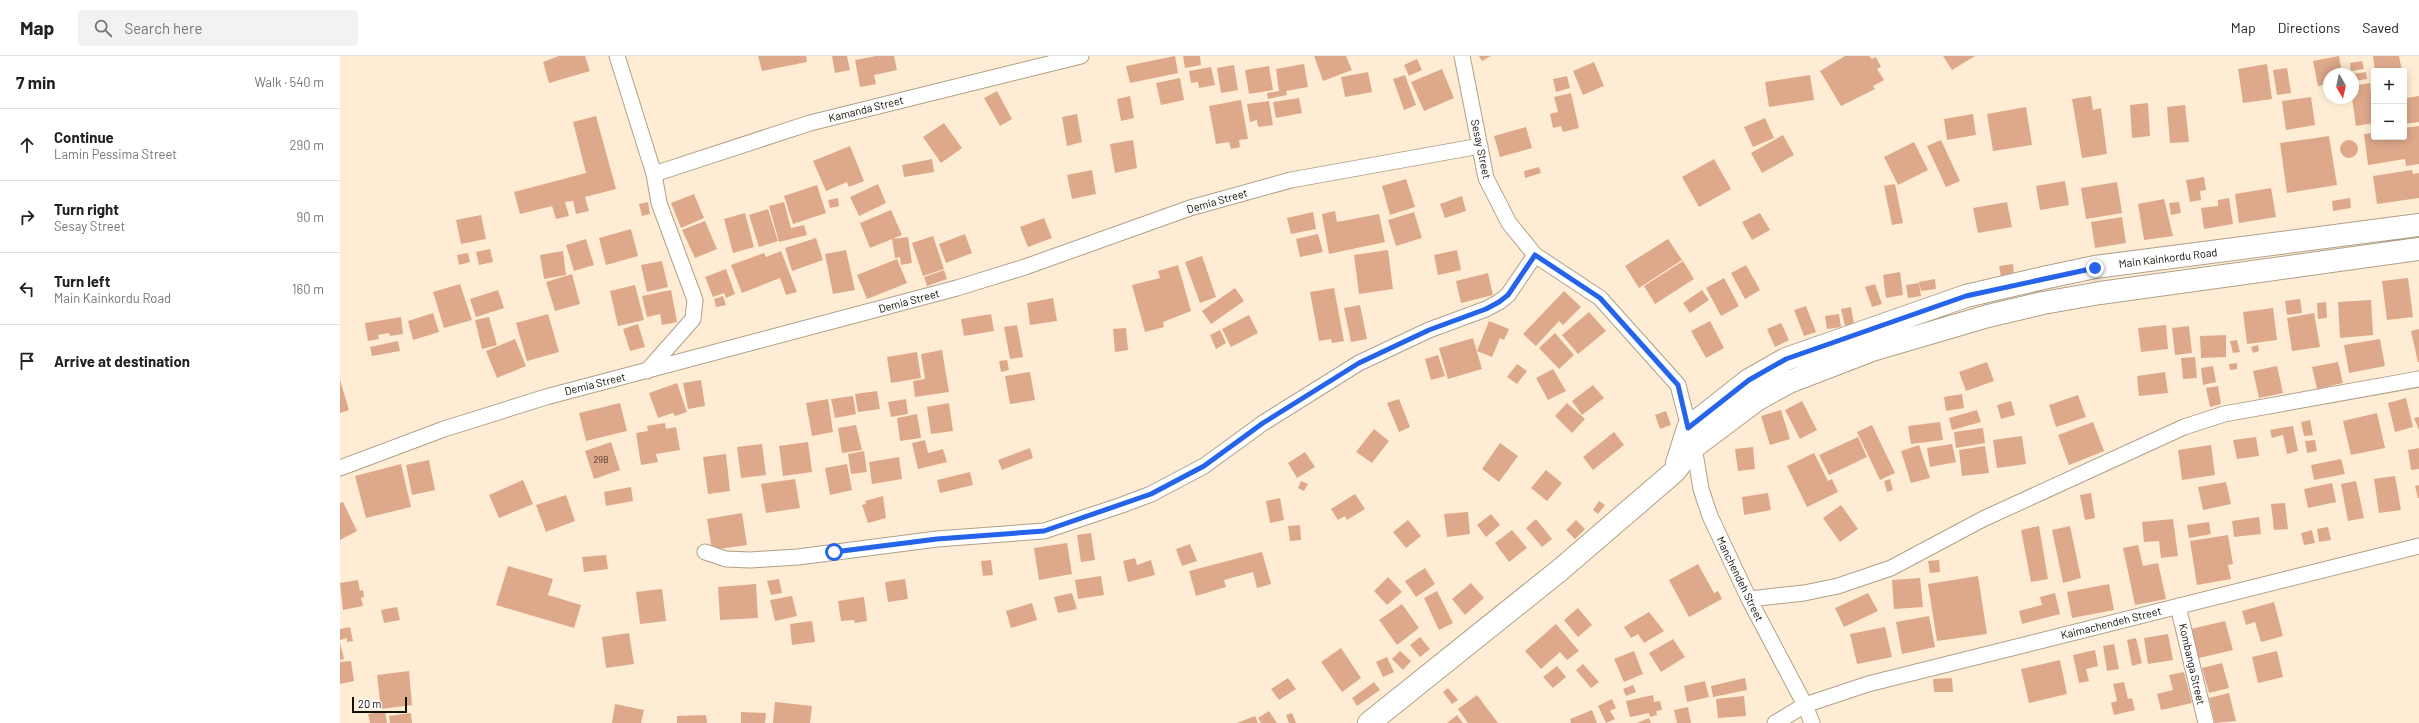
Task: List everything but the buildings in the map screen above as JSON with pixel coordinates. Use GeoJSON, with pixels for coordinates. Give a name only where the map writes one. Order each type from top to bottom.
{"type":"FeatureCollection","features":[{"type":"Feature","properties":{"kind":"main road","name":"Main Kainkordu Road"},"geometry":{"type":"LineString","coordinates":[[1691,438],[1749,380],[1786,359],[1966,296],[2095,268],[2419,225]]}},
{"type":"Feature","properties":{"kind":"main road"},"geometry":{"type":"LineString","coordinates":[[1369,723],[1560,570],[1674,472],[1691,438],[1789,382],[1821,368],[1872,350],[1988,316],[2043,303],[2100,293],[2419,249]]}},
{"type":"Feature","properties":{"kind":"main road"},"geometry":{"type":"LineString","coordinates":[[2095,268],[2100,293]]}},
{"type":"Feature","properties":{"kind":"street"},"geometry":{"type":"LineString","coordinates":[[617,56],[654,174],[659,203],[695,300],[695,311],[687,328],[647,371]]}},
{"type":"Feature","properties":{"kind":"street","name":"Kamanda Street"},"geometry":{"type":"LineString","coordinates":[[654,174],[810,123],[1081,56]]}},
{"type":"Feature","properties":{"kind":"street","name":"Sesay Street"},"geometry":{"type":"LineString","coordinates":[[1462,56],[1486,178],[1506,216],[1535,255],[1600,298],[1678,385],[1691,438]]}},
{"type":"Feature","properties":{"kind":"street","name":"Demia Street"},"geometry":{"type":"LineString","coordinates":[[340,468],[444,429],[546,397],[956,288],[1025,267],[1190,208],[1291,180],[1480,146]]}},
{"type":"Feature","properties":{"kind":"street"},"geometry":{"type":"LineString","coordinates":[[705,552],[726,559],[750,560],[798,557],[937,539],[1044,531],[1101,512],[1151,494],[1204,466],[1263,423],[1359,363],[1429,330],[1486,309],[1499,302],[1508,295],[1535,255]]}},
{"type":"Feature","properties":{"kind":"street"},"geometry":{"type":"LineString","coordinates":[[1749,599],[1804,593],[1838,586],[1890,568],[1983,519],[2184,427],[2224,414],[2419,379]]}},
{"type":"Feature","properties":{"kind":"street","name":"Manchendeh Street"},"geometry":{"type":"LineString","coordinates":[[1691,438],[1700,483],[1710,516],[1749,599],[1805,705],[1812,723]]}},
{"type":"Feature","properties":{"kind":"street","name":"Kaimachendeh Street"},"geometry":{"type":"LineString","coordinates":[[1775,723],[1805,705],[1868,684],[2419,546]]}},
{"type":"Feature","properties":{"kind":"street","name":"Kombanga Street"},"geometry":{"type":"LineString","coordinates":[[2178,606],[2206,723]]}},
{"type":"Feature","properties":{"kind":"route"},"geometry":{"type":"LineString","coordinates":[[834,552],[893,546],[937,539],[1044,531],[1080,520],[1151,494],[1204,466],[1263,423],[1359,363],[1392,346],[1429,330],[1486,309],[1499,302],[1508,295],[1535,255],[1600,298],[1678,385],[1688,428],[1749,380],[1786,359],[1966,296],[2042,278],[2095,268]]}}]}
